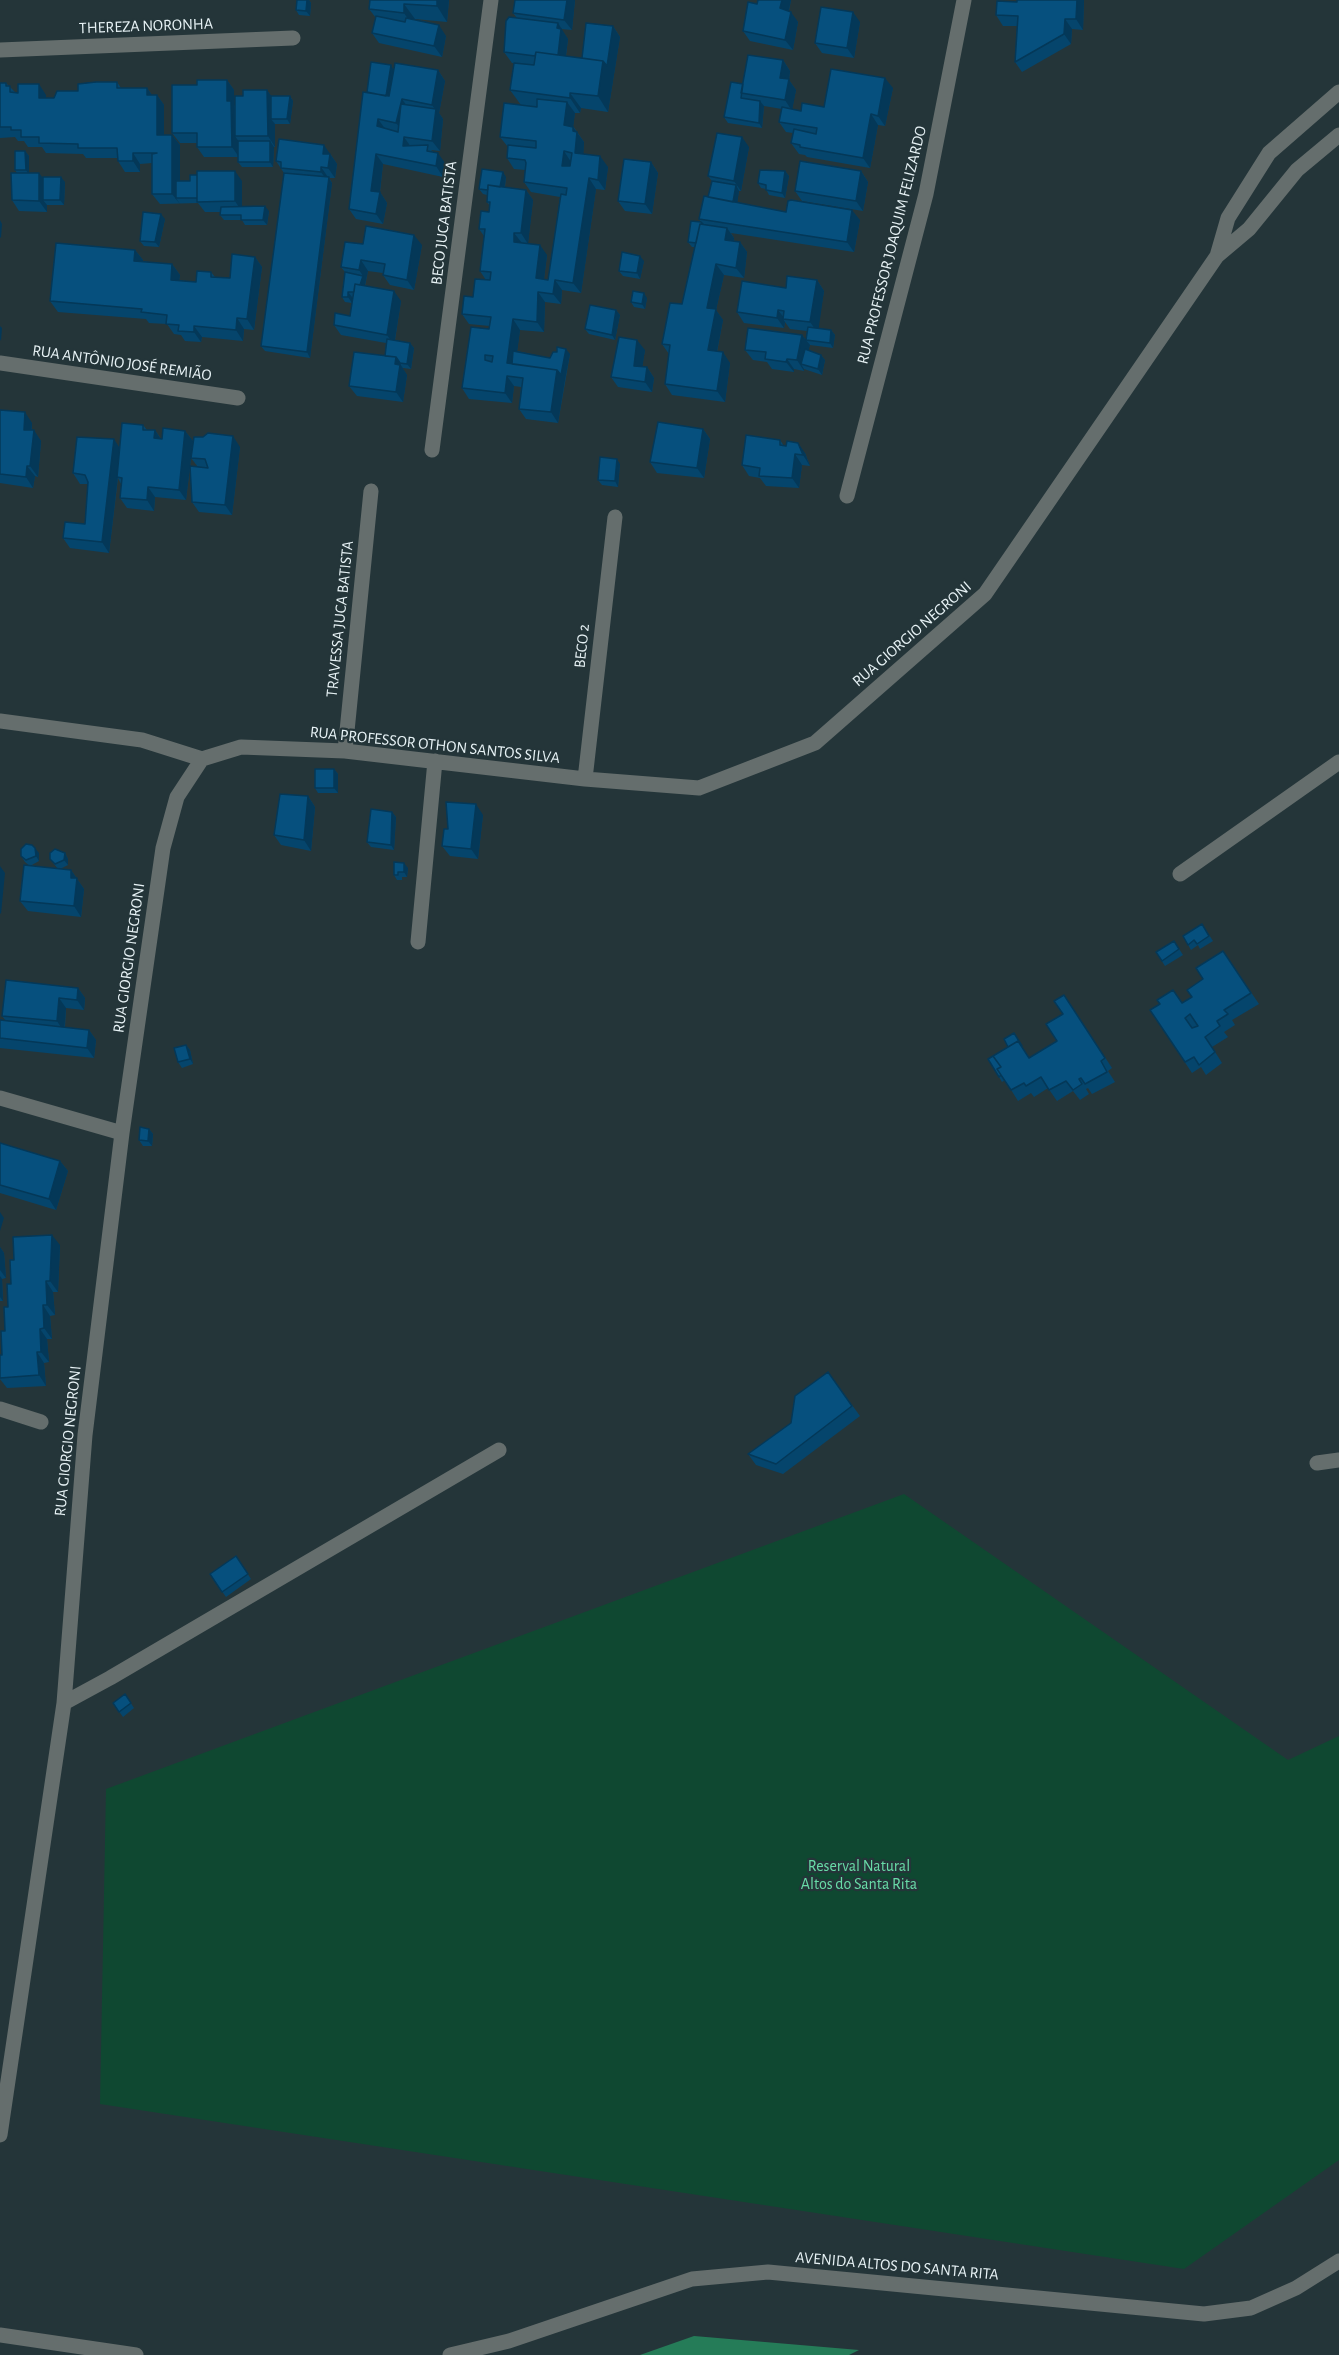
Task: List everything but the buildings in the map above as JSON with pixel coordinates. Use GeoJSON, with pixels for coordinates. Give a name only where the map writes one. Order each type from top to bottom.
{"type":"FeatureCollection","features":[{"type":"Feature","properties":{"kind":"street","name":"BECO JUCA BATISTA"},"geometry":{"type":"LineString","coordinates":[[432,450],[491,0]]}},
{"type":"Feature","properties":{"kind":"street","name":"RUA PROFESSOR JOAQUIM FELIZARDO"},"geometry":{"type":"LineString","coordinates":[[848,496],[926,194],[964,0]]}},
{"type":"Feature","properties":{"kind":"street","name":"THEREZA NORONHA"},"geometry":{"type":"LineString","coordinates":[[0,50],[293,38]]}},
{"type":"Feature","properties":{"kind":"street","name":"RUA GIORGIO NEGRONI"},"geometry":{"type":"LineString","coordinates":[[1217,256],[1228,218],[1269,153],[1339,92]]}},
{"type":"Feature","properties":{"kind":"street","name":"RUA GIORGIO NEGRONI"},"geometry":{"type":"LineString","coordinates":[[585,779],[699,788],[815,743],[985,594],[1217,256],[1249,229],[1297,170],[1339,135]]}},
{"type":"Feature","properties":{"kind":"street","name":"RUA ANTÔNIO JOSÉ REMIÃO"},"geometry":{"type":"LineString","coordinates":[[0,363],[238,398]]}},
{"type":"Feature","properties":{"kind":"street","name":"TRAVESSA JUCA BATISTA"},"geometry":{"type":"LineString","coordinates":[[345,751],[371,491]]}},
{"type":"Feature","properties":{"kind":"street","name":"BECO 2"},"geometry":{"type":"LineString","coordinates":[[585,779],[615,517]]}},
{"type":"Feature","properties":{"kind":"street"},"geometry":{"type":"LineString","coordinates":[[0,721],[142,740],[202,759]]}},
{"type":"Feature","properties":{"kind":"street","name":"RUA PROFESSOR OTHON SANTOS SILVA"},"geometry":{"type":"LineString","coordinates":[[202,759],[241,747],[345,751],[585,779]]}},
{"type":"Feature","properties":{"kind":"street","name":"RUA GIORGIO NEGRONI"},"geometry":{"type":"LineString","coordinates":[[0,2135],[64,1703],[85,1435],[122,1133],[163,848],[177,797],[202,759]]}},
{"type":"Feature","properties":{"kind":"street"},"geometry":{"type":"LineString","coordinates":[[418,942],[435,761]]}},
{"type":"Feature","properties":{"kind":"street"},"geometry":{"type":"LineString","coordinates":[[1180,874],[1339,762]]}},
{"type":"Feature","properties":{"kind":"street"},"geometry":{"type":"LineString","coordinates":[[0,1098],[122,1133]]}},
{"type":"Feature","properties":{"kind":"street"},"geometry":{"type":"LineString","coordinates":[[0,1409],[41,1422]]}},
{"type":"Feature","properties":{"kind":"street"},"geometry":{"type":"LineString","coordinates":[[64,1703],[499,1450]]}},
{"type":"Feature","properties":{"kind":"street"},"geometry":{"type":"LineString","coordinates":[[1317,1463],[1339,1460]]}},
{"type":"Feature","properties":{"kind":"street","name":"AVENIDA ALTOS DO SANTA RITA"},"geometry":{"type":"LineString","coordinates":[[450,2355],[509,2341],[692,2279],[768,2272],[1204,2314],[1251,2308],[1296,2289],[1339,2261]]}},
{"type":"Feature","properties":{"kind":"street"},"geometry":{"type":"LineString","coordinates":[[0,2335],[136,2355]]}},
{"type":"Feature","properties":{"kind":"green space","name":"Reserval Natural Altos do Santa Rita"},"geometry":{"type":"Polygon","coordinates":[[[904,1494],[1288,1760],[1339,1736],[1339,2160],[1184,2269],[100,2104],[106,1789],[904,1494]]]}},
{"type":"Feature","properties":{"kind":"green space"},"geometry":{"type":"Polygon","coordinates":[[[694,2336],[859,2350],[849,2355],[640,2355],[694,2336]]]}}]}
